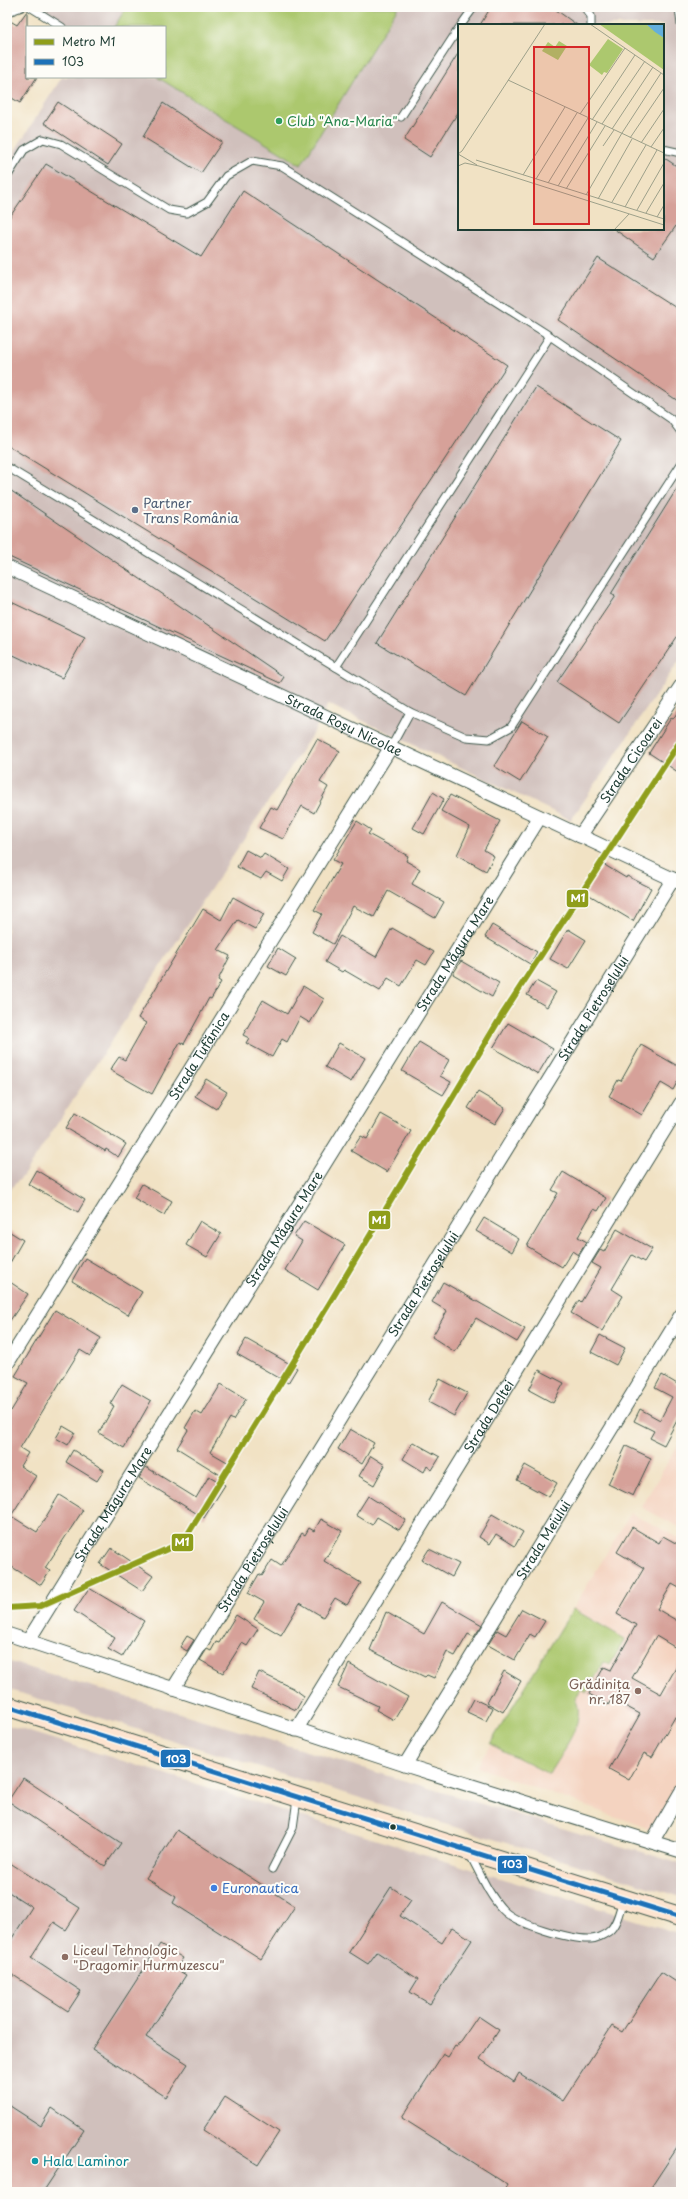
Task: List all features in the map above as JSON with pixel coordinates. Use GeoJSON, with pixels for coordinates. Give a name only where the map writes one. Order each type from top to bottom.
{"type":"FeatureCollection","features":[{"type":"Feature","properties":{"kind":"main road"},"geometry":{"type":"LineString","coordinates":[[7,1706],[681,1917]]}},
{"type":"Feature","properties":{"kind":"street","name":"Strada Roșu Nicolae"},"geometry":{"type":"LineString","coordinates":[[7,567],[677,881]]}},
{"type":"Feature","properties":{"kind":"street","name":"Strada Cicoarei"},"geometry":{"type":"LineString","coordinates":[[580,836],[681,686]]}},
{"type":"Feature","properties":{"kind":"street","name":"Strada Tufănica"},"geometry":{"type":"LineString","coordinates":[[7,1364],[391,747]]}},
{"type":"Feature","properties":{"kind":"street","name":"Strada Măgura Mare"},"geometry":{"type":"LineString","coordinates":[[28,1641],[540,817]]}},
{"type":"Feature","properties":{"kind":"street","name":"Strada Pietroșelului"},"geometry":{"type":"LineString","coordinates":[[173,1689],[677,881]]}},
{"type":"Feature","properties":{"kind":"street","name":"Strada Deltei"},"geometry":{"type":"LineString","coordinates":[[296,1730],[681,1103]]}},
{"type":"Feature","properties":{"kind":"street","name":"Strada Meiului"},"geometry":{"type":"LineString","coordinates":[[405,1765],[681,1315]]}},
{"type":"Feature","properties":{"kind":"street"},"geometry":{"type":"LineString","coordinates":[[7,1634],[296,1730],[681,1851]]}},
{"type":"Feature","properties":{"kind":"street"},"geometry":{"type":"LineString","coordinates":[[652,1842],[681,1792]]}},
{"type":"Feature","properties":{"kind":"lane"},"geometry":{"type":"LineString","coordinates":[[7,8],[11,11],[22,7]]}},
{"type":"Feature","properties":{"kind":"lane"},"geometry":{"type":"LineString","coordinates":[[30,7],[60,26]]}},
{"type":"Feature","properties":{"kind":"lane"},"geometry":{"type":"LineString","coordinates":[[462,24],[474,7]]}},
{"type":"Feature","properties":{"kind":"lane"},"geometry":{"type":"LineString","coordinates":[[584,7],[591,16],[591,24]]}},
{"type":"Feature","properties":{"kind":"lane"},"geometry":{"type":"LineString","coordinates":[[679,7],[681,26]]}},
{"type":"Feature","properties":{"kind":"lane"},"geometry":{"type":"LineString","coordinates":[[401,117],[458,30]]}},
{"type":"Feature","properties":{"kind":"lane"},"geometry":{"type":"LineString","coordinates":[[7,177],[24,150],[43,139],[61,144],[168,210],[187,213],[207,202],[226,176],[252,161],[282,166],[550,336],[671,419],[681,432]]}},
{"type":"Feature","properties":{"kind":"lane"},"geometry":{"type":"LineString","coordinates":[[664,148],[681,153]]}},
{"type":"Feature","properties":{"kind":"lane"},"geometry":{"type":"LineString","coordinates":[[336,667],[550,336]]}},
{"type":"Feature","properties":{"kind":"lane"},"geometry":{"type":"LineString","coordinates":[[7,467],[410,712],[466,737],[489,739],[511,727],[681,464]]}},
{"type":"Feature","properties":{"kind":"lane"},"geometry":{"type":"LineString","coordinates":[[391,747],[410,712]]}},
{"type":"Feature","properties":{"kind":"lane"},"geometry":{"type":"LineString","coordinates":[[272,1869],[293,1828],[297,1797]]}},
{"type":"Feature","properties":{"kind":"lane"},"geometry":{"type":"LineString","coordinates":[[468,1850],[492,1897],[504,1911],[536,1927],[573,1938],[593,1939],[609,1931],[616,1922],[623,1899]]}},
{"type":"Feature","properties":{"kind":"shaded area"},"geometry":{"type":"Polygon","coordinates":[[[41,7],[681,7],[681,658],[571,820],[328,704],[315,730],[23,1176],[7,1192],[7,163],[61,78],[166,78],[166,26],[70,26],[41,7]]]}},
{"type":"Feature","properties":{"kind":"shaded area"},"geometry":{"type":"Polygon","coordinates":[[[681,1440],[681,1528],[641,1507],[681,1440]]]}},
{"type":"Feature","properties":{"kind":"shaded area"},"geometry":{"type":"Polygon","coordinates":[[[631,1513],[681,1539],[681,1781],[653,1830],[477,1767],[631,1513]]]}},
{"type":"Feature","properties":{"kind":"shaded area"},"geometry":{"type":"Polygon","coordinates":[[[7,1661],[681,1864],[681,1897],[7,1689],[7,1661]]]}},
{"type":"Feature","properties":{"kind":"shaded area"},"geometry":{"type":"Polygon","coordinates":[[[7,1725],[681,1934],[681,2192],[7,2192],[7,1725]]]}},
{"type":"Feature","properties":{"kind":"green space","name":"Club \"Ana-Maria\""},"geometry":{"type":"Polygon","coordinates":[[[127,7],[398,7],[301,165],[159,78],[166,78],[166,26],[115,26],[127,7]]]}},
{"type":"Feature","properties":{"kind":"green space"},"geometry":{"type":"Polygon","coordinates":[[[573,1609],[625,1639],[610,1665],[604,1662],[587,1692],[581,1689],[575,1699],[578,1708],[578,1717],[575,1727],[571,1737],[549,1774],[490,1744],[573,1609]]]}},
{"type":"Feature","properties":{"kind":"building"},"geometry":{"type":"Polygon","coordinates":[[[491,7],[552,7],[576,24],[481,24],[491,7]]]}},
{"type":"Feature","properties":{"kind":"building"},"geometry":{"type":"Polygon","coordinates":[[[27,11],[26,78],[36,78],[20,103],[7,95],[7,19],[17,25],[27,11]]]}},
{"type":"Feature","properties":{"kind":"building"},"geometry":{"type":"Polygon","coordinates":[[[458,54],[458,113],[430,157],[404,140],[458,54]]]}},
{"type":"Feature","properties":{"kind":"building"},"geometry":{"type":"Polygon","coordinates":[[[58,102],[122,144],[108,165],[44,123],[58,102]]]}},
{"type":"Feature","properties":{"kind":"building"},"geometry":{"type":"Polygon","coordinates":[[[163,103],[222,142],[201,173],[143,137],[163,103]]]}},
{"type":"Feature","properties":{"kind":"building"},"geometry":{"type":"Polygon","coordinates":[[[664,158],[681,169],[681,219],[654,257],[615,230],[664,230],[664,158]]]}},
{"type":"Feature","properties":{"kind":"building"},"geometry":{"type":"Polygon","coordinates":[[[46,164],[201,257],[243,191],[507,365],[325,641],[7,445],[7,221],[46,164]]]}},
{"type":"Feature","properties":{"kind":"building"},"geometry":{"type":"Polygon","coordinates":[[[598,258],[681,311],[681,403],[558,320],[598,258]]]}},
{"type":"Feature","properties":{"kind":"building"},"geometry":{"type":"Polygon","coordinates":[[[536,387],[621,441],[466,696],[377,643],[536,387]]]}},
{"type":"Feature","properties":{"kind":"building"},"geometry":{"type":"Polygon","coordinates":[[[681,482],[681,631],[619,723],[557,682],[615,596],[611,594],[681,482]]]}},
{"type":"Feature","properties":{"kind":"building"},"geometry":{"type":"Polygon","coordinates":[[[7,488],[284,677],[280,683],[7,556],[7,488]]]}},
{"type":"Feature","properties":{"kind":"building"},"geometry":{"type":"Polygon","coordinates":[[[7,600],[85,637],[62,678],[7,652],[7,600]]]}},
{"type":"Feature","properties":{"kind":"building"},"geometry":{"type":"Polygon","coordinates":[[[681,707],[681,774],[649,753],[671,718],[673,719],[681,707]]]}},
{"type":"Feature","properties":{"kind":"building"},"geometry":{"type":"Polygon","coordinates":[[[522,721],[548,737],[520,782],[494,766],[522,721]]]}},
{"type":"Feature","properties":{"kind":"building"},"geometry":{"type":"Polygon","coordinates":[[[317,739],[340,751],[320,782],[328,787],[314,813],[302,806],[283,839],[259,828],[271,807],[277,810],[317,739]]]}},
{"type":"Feature","properties":{"kind":"building"},"geometry":{"type":"Polygon","coordinates":[[[433,792],[444,799],[424,834],[413,828],[433,792]]]}},
{"type":"Feature","properties":{"kind":"building"},"geometry":{"type":"Polygon","coordinates":[[[450,795],[500,821],[484,850],[494,856],[486,871],[457,855],[470,827],[441,811],[450,795]]]}},
{"type":"Feature","properties":{"kind":"building"},"geometry":{"type":"Polygon","coordinates":[[[357,821],[371,830],[368,834],[408,856],[406,861],[420,869],[412,884],[444,902],[435,918],[388,891],[374,917],[353,906],[333,944],[312,932],[322,914],[314,910],[341,864],[333,860],[357,821]]]}},
{"type":"Feature","properties":{"kind":"building"},"geometry":{"type":"Polygon","coordinates":[[[246,850],[261,858],[264,854],[289,869],[282,881],[266,872],[261,879],[237,867],[246,850]]]}},
{"type":"Feature","properties":{"kind":"building"},"geometry":{"type":"Polygon","coordinates":[[[603,864],[626,878],[627,876],[651,888],[633,921],[586,893],[603,864]]]}},
{"type":"Feature","properties":{"kind":"building"},"geometry":{"type":"Polygon","coordinates":[[[233,897],[264,914],[255,929],[238,920],[218,950],[230,956],[218,980],[221,982],[211,999],[209,998],[184,1044],[180,1042],[152,1094],[110,1070],[119,1057],[125,1060],[146,1023],[138,1018],[203,909],[221,920],[233,897]]]}},
{"type":"Feature","properties":{"kind":"building"},"geometry":{"type":"Polygon","coordinates":[[[492,925],[537,952],[530,964],[485,937],[492,925]]]}},
{"type":"Feature","properties":{"kind":"building"},"geometry":{"type":"Polygon","coordinates":[[[392,928],[434,952],[426,965],[417,960],[401,986],[388,978],[380,991],[344,970],[342,972],[325,962],[340,936],[376,957],[392,928]]]}},
{"type":"Feature","properties":{"kind":"building"},"geometry":{"type":"Polygon","coordinates":[[[568,929],[586,940],[568,969],[550,959],[568,929]]]}},
{"type":"Feature","properties":{"kind":"building"},"geometry":{"type":"Polygon","coordinates":[[[278,948],[296,959],[286,976],[268,966],[278,948]]]}},
{"type":"Feature","properties":{"kind":"building"},"geometry":{"type":"Polygon","coordinates":[[[461,961],[499,983],[492,997],[453,974],[461,961]]]}},
{"type":"Feature","properties":{"kind":"building"},"geometry":{"type":"Polygon","coordinates":[[[536,981],[556,992],[547,1007],[527,995],[536,981]]]}},
{"type":"Feature","properties":{"kind":"building"},"geometry":{"type":"Polygon","coordinates":[[[303,986],[324,999],[310,1023],[300,1017],[287,1042],[282,1039],[272,1057],[246,1043],[249,1038],[243,1035],[263,1000],[287,1014],[303,986]]]}},
{"type":"Feature","properties":{"kind":"building"},"geometry":{"type":"Polygon","coordinates":[[[508,1023],[553,1049],[538,1074],[493,1048],[508,1023]]]}},
{"type":"Feature","properties":{"kind":"building"},"geometry":{"type":"Polygon","coordinates":[[[419,1042],[449,1060],[440,1076],[451,1082],[443,1095],[402,1071],[419,1042]]]}},
{"type":"Feature","properties":{"kind":"building"},"geometry":{"type":"Polygon","coordinates":[[[339,1043],[365,1058],[351,1082],[325,1067],[339,1043]]]}},
{"type":"Feature","properties":{"kind":"building"},"geometry":{"type":"Polygon","coordinates":[[[641,1045],[681,1068],[681,1075],[673,1090],[661,1083],[642,1115],[609,1096],[618,1080],[621,1081],[641,1045]]]}},
{"type":"Feature","properties":{"kind":"building"},"geometry":{"type":"Polygon","coordinates":[[[206,1079],[227,1092],[216,1109],[195,1096],[206,1079]]]}},
{"type":"Feature","properties":{"kind":"building"},"geometry":{"type":"Polygon","coordinates":[[[478,1092],[505,1108],[495,1124],[468,1108],[478,1092]]]}},
{"type":"Feature","properties":{"kind":"building"},"geometry":{"type":"Polygon","coordinates":[[[75,1113],[126,1144],[118,1157],[66,1128],[75,1113]]]}},
{"type":"Feature","properties":{"kind":"building"},"geometry":{"type":"Polygon","coordinates":[[[381,1114],[411,1131],[387,1172],[351,1151],[361,1136],[367,1139],[381,1114]]]}},
{"type":"Feature","properties":{"kind":"building"},"geometry":{"type":"Polygon","coordinates":[[[36,1170],[85,1200],[78,1212],[28,1184],[36,1170]]]}},
{"type":"Feature","properties":{"kind":"building"},"geometry":{"type":"Polygon","coordinates":[[[563,1172],[606,1198],[598,1211],[594,1209],[578,1237],[587,1242],[578,1255],[572,1251],[562,1267],[527,1246],[558,1193],[552,1190],[563,1172]]]}},
{"type":"Feature","properties":{"kind":"building"},"geometry":{"type":"Polygon","coordinates":[[[142,1184],[172,1201],[164,1215],[134,1198],[142,1184]]]}},
{"type":"Feature","properties":{"kind":"building"},"geometry":{"type":"Polygon","coordinates":[[[484,1218],[519,1239],[512,1252],[476,1231],[484,1218]]]}},
{"type":"Feature","properties":{"kind":"building"},"geometry":{"type":"Polygon","coordinates":[[[200,1221],[221,1234],[207,1257],[186,1245],[200,1221]]]}},
{"type":"Feature","properties":{"kind":"building"},"geometry":{"type":"Polygon","coordinates":[[[304,1221],[345,1245],[318,1290],[285,1270],[302,1241],[294,1236],[304,1221]]]}},
{"type":"Feature","properties":{"kind":"building"},"geometry":{"type":"Polygon","coordinates":[[[617,1229],[652,1249],[644,1262],[632,1255],[612,1289],[623,1296],[602,1331],[571,1313],[579,1300],[581,1302],[601,1268],[592,1263],[600,1250],[604,1252],[617,1229]]]}},
{"type":"Feature","properties":{"kind":"building"},"geometry":{"type":"Polygon","coordinates":[[[7,1230],[23,1240],[7,1268],[7,1230]]]}},
{"type":"Feature","properties":{"kind":"building"},"geometry":{"type":"Polygon","coordinates":[[[85,1258],[142,1292],[128,1315],[72,1281],[85,1258]]]}},
{"type":"Feature","properties":{"kind":"building"},"geometry":{"type":"Polygon","coordinates":[[[7,1280],[28,1294],[7,1325],[7,1280]]]}},
{"type":"Feature","properties":{"kind":"building"},"geometry":{"type":"Polygon","coordinates":[[[443,1282],[525,1329],[517,1342],[476,1318],[455,1352],[432,1337],[447,1311],[432,1302],[443,1282]]]}},
{"type":"Feature","properties":{"kind":"building"},"geometry":{"type":"Polygon","coordinates":[[[55,1310],[101,1338],[90,1356],[80,1350],[20,1448],[28,1453],[20,1466],[36,1476],[11,1516],[37,1532],[59,1495],[83,1510],[45,1568],[50,1571],[41,1585],[7,1564],[7,1408],[11,1411],[28,1383],[15,1376],[55,1310]]]}},
{"type":"Feature","properties":{"kind":"building"},"geometry":{"type":"Polygon","coordinates":[[[600,1335],[625,1348],[616,1365],[591,1352],[600,1335]]]}},
{"type":"Feature","properties":{"kind":"building"},"geometry":{"type":"Polygon","coordinates":[[[246,1339],[297,1368],[288,1383],[237,1354],[246,1339]]]}},
{"type":"Feature","properties":{"kind":"building"},"geometry":{"type":"Polygon","coordinates":[[[539,1370],[564,1383],[553,1403],[529,1390],[539,1370]]]}},
{"type":"Feature","properties":{"kind":"building"},"geometry":{"type":"Polygon","coordinates":[[[662,1375],[679,1385],[681,1381],[681,1413],[664,1445],[650,1438],[654,1431],[634,1421],[640,1409],[660,1420],[672,1397],[655,1388],[662,1375]]]}},
{"type":"Feature","properties":{"kind":"building"},"geometry":{"type":"Polygon","coordinates":[[[440,1379],[467,1393],[454,1416],[428,1402],[440,1379]]]}},
{"type":"Feature","properties":{"kind":"building"},"geometry":{"type":"Polygon","coordinates":[[[122,1384],[151,1401],[124,1448],[99,1433],[114,1406],[110,1404],[122,1384]]]}},
{"type":"Feature","properties":{"kind":"building"},"geometry":{"type":"Polygon","coordinates":[[[221,1384],[246,1399],[233,1420],[230,1418],[210,1452],[229,1463],[222,1476],[177,1448],[188,1430],[185,1428],[195,1411],[202,1415],[221,1384]]]}},
{"type":"Feature","properties":{"kind":"building"},"geometry":{"type":"Polygon","coordinates":[[[63,1426],[75,1433],[68,1445],[56,1438],[63,1426]]]}},
{"type":"Feature","properties":{"kind":"building"},"geometry":{"type":"Polygon","coordinates":[[[350,1429],[374,1443],[362,1464],[338,1449],[350,1429]]]}},
{"type":"Feature","properties":{"kind":"building"},"geometry":{"type":"Polygon","coordinates":[[[413,1442],[440,1457],[432,1470],[427,1466],[424,1472],[403,1459],[413,1442]]]}},
{"type":"Feature","properties":{"kind":"building"},"geometry":{"type":"Polygon","coordinates":[[[626,1446],[651,1458],[633,1496],[608,1484],[626,1446]]]}},
{"type":"Feature","properties":{"kind":"building"},"geometry":{"type":"Polygon","coordinates":[[[73,1450],[104,1470],[97,1481],[66,1462],[73,1450]]]}},
{"type":"Feature","properties":{"kind":"building"},"geometry":{"type":"Polygon","coordinates":[[[371,1456],[385,1465],[374,1485],[359,1476],[371,1456]]]}},
{"type":"Feature","properties":{"kind":"building"},"geometry":{"type":"Polygon","coordinates":[[[525,1465],[557,1483],[549,1497],[517,1480],[525,1465]]]}},
{"type":"Feature","properties":{"kind":"building"},"geometry":{"type":"Polygon","coordinates":[[[146,1467],[196,1498],[209,1476],[225,1485],[204,1518],[139,1478],[146,1467]]]}},
{"type":"Feature","properties":{"kind":"building"},"geometry":{"type":"Polygon","coordinates":[[[368,1496],[406,1520],[399,1530],[377,1517],[372,1525],[356,1515],[368,1496]]]}},
{"type":"Feature","properties":{"kind":"building"},"geometry":{"type":"Polygon","coordinates":[[[492,1514],[523,1532],[515,1546],[496,1534],[490,1544],[479,1537],[492,1514]]]}},
{"type":"Feature","properties":{"kind":"building"},"geometry":{"type":"Polygon","coordinates":[[[321,1519],[342,1531],[324,1561],[361,1583],[347,1605],[335,1598],[323,1617],[300,1603],[281,1635],[254,1619],[264,1602],[248,1593],[259,1574],[262,1576],[272,1560],[281,1566],[302,1533],[305,1535],[309,1528],[314,1531],[321,1519]]]}},
{"type":"Feature","properties":{"kind":"building"},"geometry":{"type":"Polygon","coordinates":[[[632,1527],[659,1543],[663,1536],[681,1546],[681,1589],[672,1584],[657,1609],[681,1623],[681,1651],[656,1636],[632,1678],[661,1694],[681,1659],[681,1720],[675,1717],[652,1757],[644,1753],[629,1780],[609,1769],[640,1714],[612,1699],[608,1705],[589,1694],[604,1667],[611,1670],[636,1625],[617,1614],[644,1568],[617,1552],[632,1527]]]}},
{"type":"Feature","properties":{"kind":"building"},"geometry":{"type":"Polygon","coordinates":[[[111,1548],[153,1576],[142,1591],[100,1564],[111,1548]]]}},
{"type":"Feature","properties":{"kind":"building"},"geometry":{"type":"Polygon","coordinates":[[[429,1549],[459,1564],[452,1577],[422,1560],[429,1549]]]}},
{"type":"Feature","properties":{"kind":"building"},"geometry":{"type":"Polygon","coordinates":[[[89,1588],[144,1621],[122,1657],[108,1649],[115,1638],[74,1611],[89,1588]]]}},
{"type":"Feature","properties":{"kind":"building"},"geometry":{"type":"Polygon","coordinates":[[[442,1602],[482,1625],[474,1637],[468,1634],[455,1656],[447,1652],[434,1678],[427,1675],[425,1677],[370,1650],[386,1612],[424,1634],[442,1602]]]}},
{"type":"Feature","properties":{"kind":"building"},"geometry":{"type":"Polygon","coordinates":[[[522,1609],[545,1621],[535,1637],[530,1634],[515,1660],[488,1645],[497,1630],[506,1635],[522,1609]]]}},
{"type":"Feature","properties":{"kind":"building"},"geometry":{"type":"Polygon","coordinates":[[[236,1615],[258,1629],[247,1646],[242,1643],[223,1673],[200,1660],[207,1649],[211,1651],[216,1642],[219,1643],[236,1615]]]}},
{"type":"Feature","properties":{"kind":"building"},"geometry":{"type":"Polygon","coordinates":[[[187,1636],[194,1640],[187,1651],[180,1647],[187,1636]]]}},
{"type":"Feature","properties":{"kind":"building"},"geometry":{"type":"Polygon","coordinates":[[[349,1664],[408,1697],[394,1720],[376,1710],[378,1706],[338,1687],[349,1664]]]}},
{"type":"Feature","properties":{"kind":"building"},"geometry":{"type":"Polygon","coordinates":[[[504,1671],[521,1681],[503,1712],[487,1703],[504,1671]]]}},
{"type":"Feature","properties":{"kind":"building"},"geometry":{"type":"Polygon","coordinates":[[[259,1672],[293,1688],[304,1696],[296,1710],[251,1689],[259,1672]]]}},
{"type":"Feature","properties":{"kind":"building"},"geometry":{"type":"Polygon","coordinates":[[[474,1699],[493,1708],[486,1721],[467,1712],[474,1699]]]}},
{"type":"Feature","properties":{"kind":"building"},"geometry":{"type":"Polygon","coordinates":[[[23,1778],[121,1843],[105,1866],[8,1801],[23,1778]]]}},
{"type":"Feature","properties":{"kind":"building","name":"Euronautica"},"geometry":{"type":"Polygon","coordinates":[[[177,1830],[295,1906],[261,1959],[173,1903],[176,1897],[146,1878],[177,1830]]]}},
{"type":"Feature","properties":{"kind":"building","name":"Liceul Tehnologic \"Dragomir Hurmuzescu\""},"geometry":{"type":"Polygon","coordinates":[[[7,1861],[80,1908],[66,1930],[54,1922],[31,1958],[81,1991],[68,2011],[7,1971],[7,1946],[32,1907],[7,1891],[7,1861]]]}},
{"type":"Feature","properties":{"kind":"building"},"geometry":{"type":"Polygon","coordinates":[[[391,1887],[411,1900],[400,1916],[442,1943],[452,1927],[472,1940],[430,2004],[410,1992],[418,1979],[377,1952],[368,1964],[349,1952],[391,1887]]]}},
{"type":"Feature","properties":{"kind":"building"},"geometry":{"type":"Polygon","coordinates":[[[160,1944],[183,1958],[176,1969],[186,1975],[146,2037],[188,2064],[166,2097],[92,2049],[160,1944]]]}},
{"type":"Feature","properties":{"kind":"building"},"geometry":{"type":"Polygon","coordinates":[[[661,1972],[681,1985],[681,2142],[648,2192],[504,2192],[508,2185],[402,2118],[443,2054],[448,2057],[455,2046],[457,2047],[478,2016],[499,2030],[480,2059],[514,2082],[519,2073],[563,2101],[612,2026],[622,2032],[661,1972]]]}},
{"type":"Feature","properties":{"kind":"building"},"geometry":{"type":"Polygon","coordinates":[[[225,2097],[279,2132],[258,2165],[203,2130],[225,2097]]]}},
{"type":"Feature","properties":{"kind":"building","name":"Hala Laminor"},"geometry":{"type":"Polygon","coordinates":[[[7,2104],[41,2126],[52,2108],[84,2130],[43,2192],[7,2192],[7,2104]]]}},
{"type":"Feature","properties":{"kind":"metro line","name":"M1"},"geometry":{"type":"LineString","coordinates":[[7,1608],[40,1606],[183,1542],[329,1304],[502,1015],[681,740]]}},
{"type":"Feature","properties":{"kind":"transit line","name":"103"},"geometry":{"type":"LineString","coordinates":[[7,1706],[681,1917]]}},
{"type":"Feature","properties":{"kind":"place","name":"Club \"Ana-Maria\""},"geometry":{"type":"Point","coordinates":[279,121]}},
{"type":"Feature","properties":{"kind":"place","name":"Partner Trans România"},"geometry":{"type":"Point","coordinates":[135,510]}},
{"type":"Feature","properties":{"kind":"place","name":"Grădinița nr. 187"},"geometry":{"type":"Point","coordinates":[638,1691]}},
{"type":"Feature","properties":{"kind":"place","name":"Euronautica"},"geometry":{"type":"Point","coordinates":[214,1888]}},
{"type":"Feature","properties":{"kind":"place","name":"Liceul Tehnologic \"Dragomir Hurmuzescu\""},"geometry":{"type":"Point","coordinates":[65,1957]}},
{"type":"Feature","properties":{"kind":"place","name":"Hala Laminor"},"geometry":{"type":"Point","coordinates":[35,2161]}}]}
